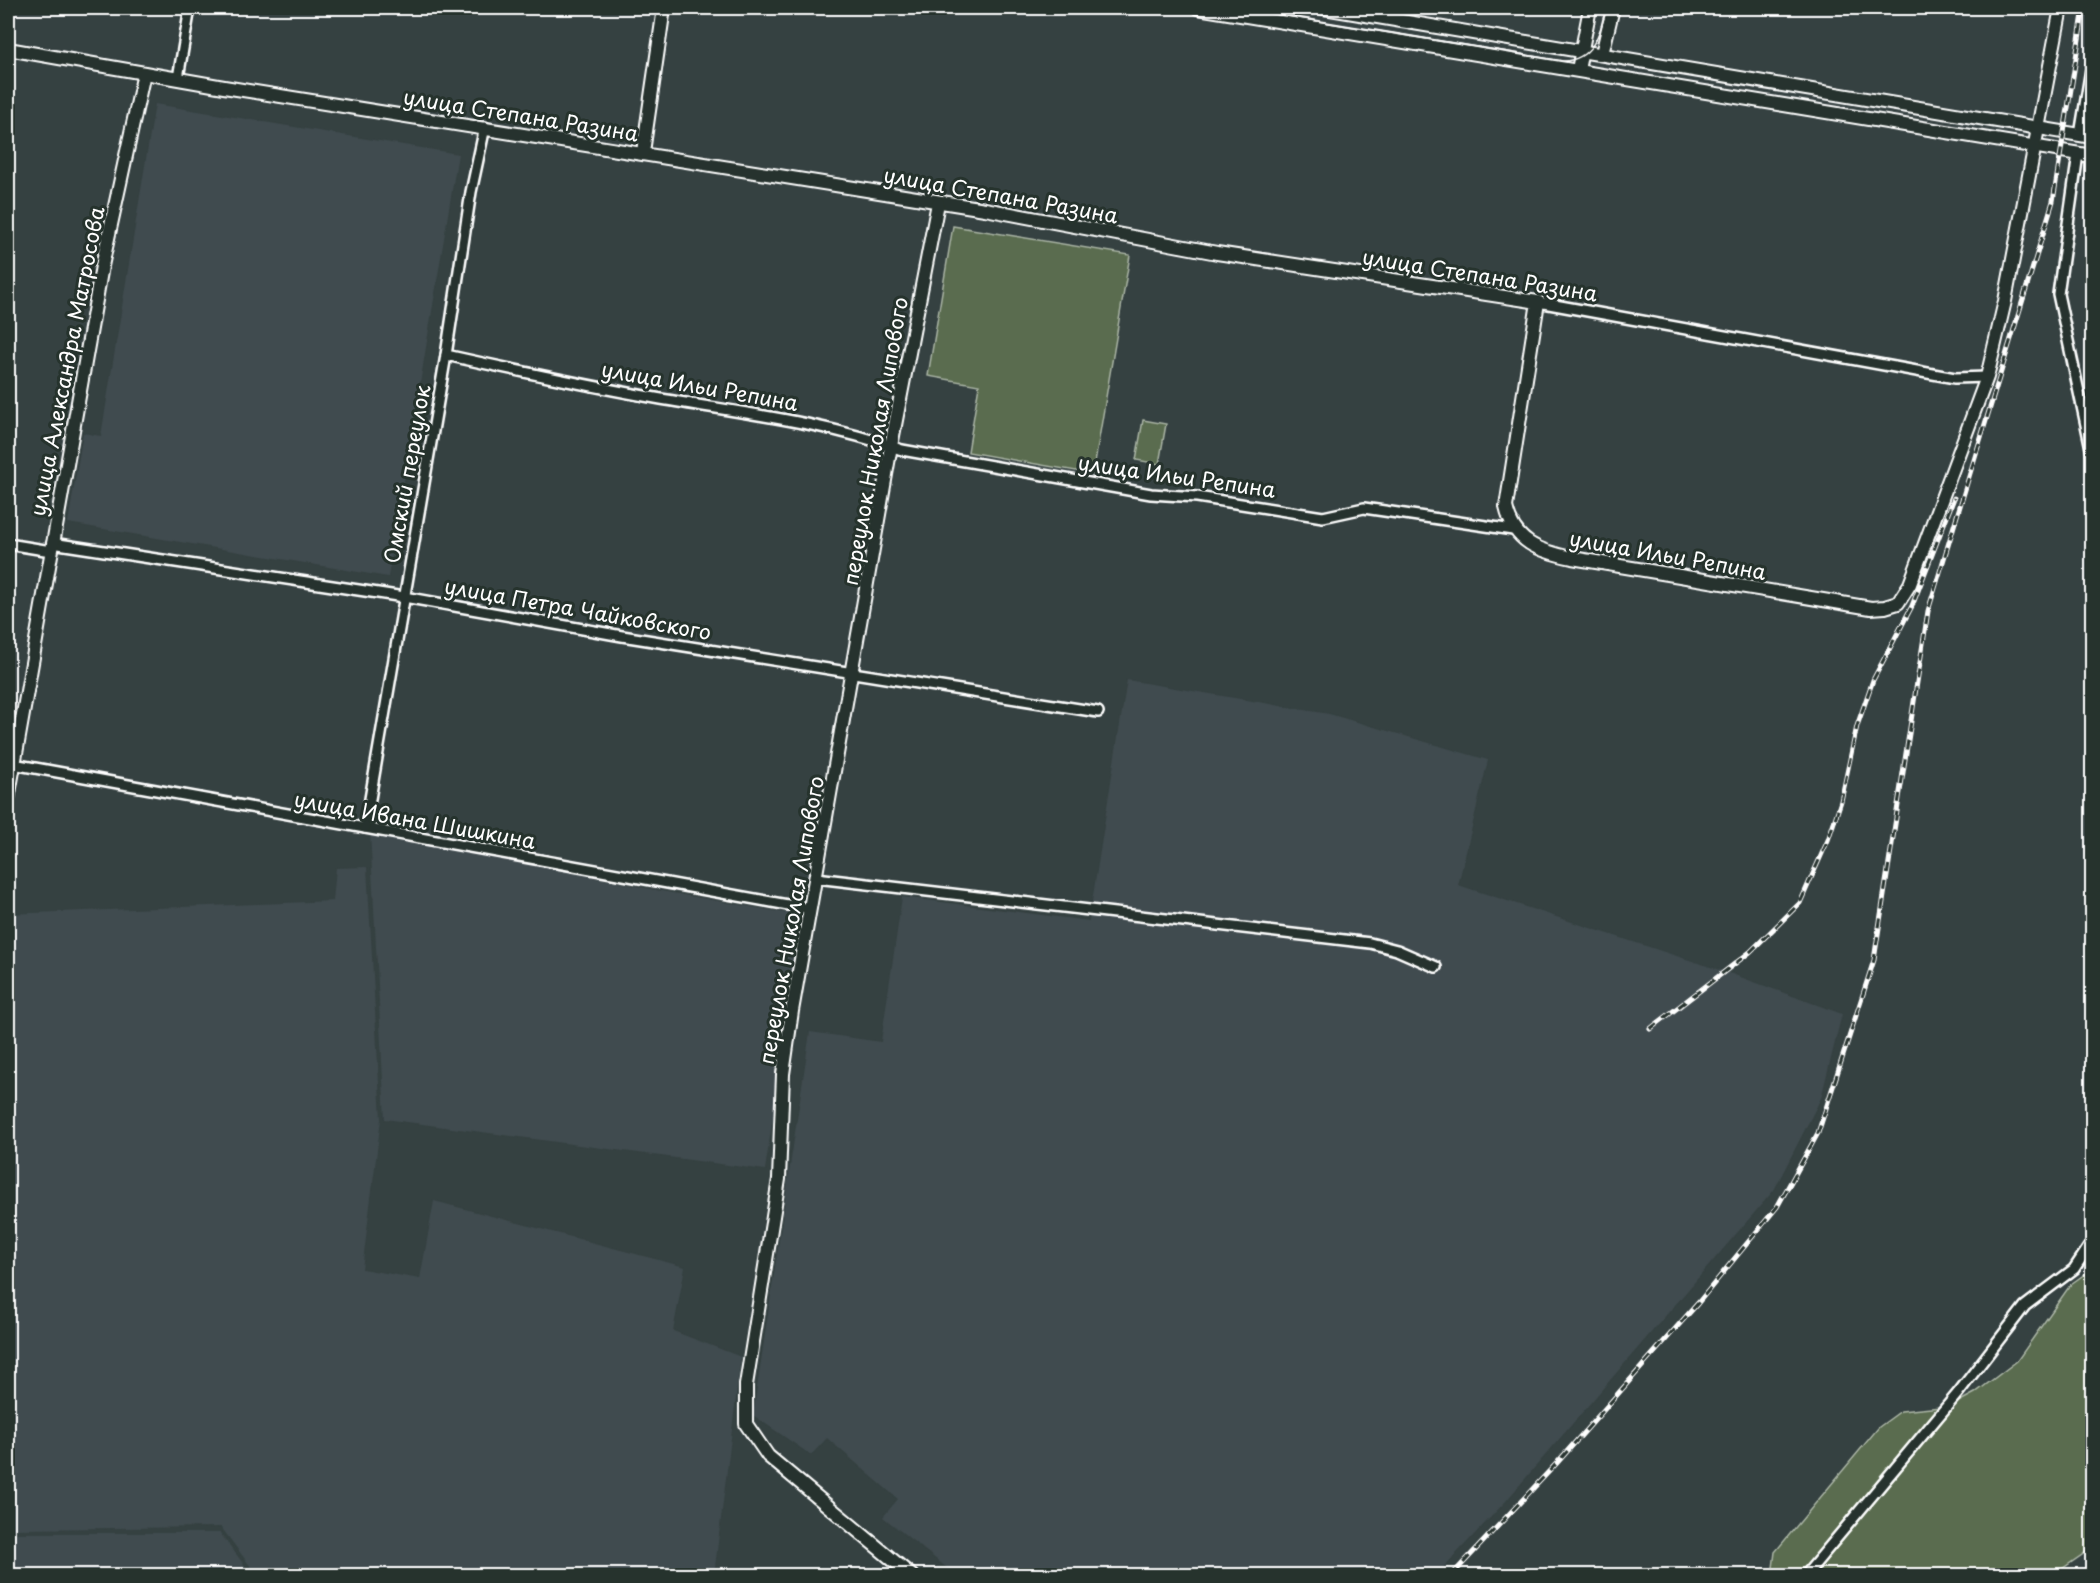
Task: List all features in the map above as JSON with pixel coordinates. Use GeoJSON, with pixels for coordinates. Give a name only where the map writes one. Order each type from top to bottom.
{"type":"FeatureCollection","features":[{"type":"Feature","properties":{"kind":"street"},"geometry":{"type":"LineString","coordinates":[[178,78],[190,8]]}},
{"type":"Feature","properties":{"kind":"street"},"geometry":{"type":"LineString","coordinates":[[644,152],[664,8]]}},
{"type":"Feature","properties":{"kind":"street"},"geometry":{"type":"LineString","coordinates":[[1198,8],[2092,156]]}},
{"type":"Feature","properties":{"kind":"street"},"geometry":{"type":"LineString","coordinates":[[1324,8],[2086,136]]}},
{"type":"Feature","properties":{"kind":"street"},"geometry":{"type":"LineString","coordinates":[[1578,70],[1590,8]]}},
{"type":"Feature","properties":{"kind":"street"},"geometry":{"type":"LineString","coordinates":[[1602,54],[1613,8]]}},
{"type":"Feature","properties":{"kind":"street"},"geometry":{"type":"LineString","coordinates":[[1987,376],[2005,301],[2040,129],[2061,8]]}},
{"type":"Feature","properties":{"kind":"street","name":"улица Степана Разина"},"geometry":{"type":"LineString","coordinates":[[8,49],[144,73],[644,152],[1217,253],[1538,302],[1956,378],[1987,376]]}},
{"type":"Feature","properties":{"kind":"street"},"geometry":{"type":"LineString","coordinates":[[2092,63],[2086,136],[2078,154],[2058,294],[2092,453]]}},
{"type":"Feature","properties":{"kind":"street","name":"улица Александра Матросова"},"geometry":{"type":"LineString","coordinates":[[8,799],[102,266],[144,73]]}},
{"type":"Feature","properties":{"kind":"street"},"geometry":{"type":"LineString","coordinates":[[1738,98],[1742,78]]}},
{"type":"Feature","properties":{"kind":"street"},"geometry":{"type":"LineString","coordinates":[[1941,132],[1946,113]]}},
{"type":"Feature","properties":{"kind":"street","name":"Омский переулок"},"geometry":{"type":"LineString","coordinates":[[364,828],[446,355],[471,192],[485,127]]}},
{"type":"Feature","properties":{"kind":"street","name":"переулок Николая Липового"},"geometry":{"type":"LineString","coordinates":[[912,1575],[768,1456],[746,1424],[746,1385],[779,1179],[783,1074],[891,446],[938,203]]}},
{"type":"Feature","properties":{"kind":"street"},"geometry":{"type":"LineString","coordinates":[[1513,530],[1506,507],[1538,302]]}},
{"type":"Feature","properties":{"kind":"street","name":"улица Ильи Репина"},"geometry":{"type":"LineString","coordinates":[[446,355],[617,391],[774,416],[891,446],[1151,494],[1197,497],[1323,516],[1364,508],[1513,530],[1533,546],[1572,558],[1880,608],[1898,603],[1910,584],[1987,376]]}},
{"type":"Feature","properties":{"kind":"street","name":"улица Петра Чайковского"},"geometry":{"type":"LineString","coordinates":[[8,544],[51,547],[404,597],[622,636],[1098,712]]}},
{"type":"Feature","properties":{"kind":"street","name":"улица Ивана Шишкина"},"geometry":{"type":"LineString","coordinates":[[13,764],[810,909]]}},
{"type":"Feature","properties":{"kind":"street"},"geometry":{"type":"LineString","coordinates":[[816,878],[1370,943],[1397,950],[1436,967]]}},
{"type":"Feature","properties":{"kind":"street"},"geometry":{"type":"LineString","coordinates":[[1806,1575],[1958,1393],[2025,1306],[2073,1269],[2092,1242]]}},
{"type":"Feature","properties":{"kind":"shaded area"},"geometry":{"type":"Polygon","coordinates":[[[155,104],[458,154],[388,577],[68,523],[83,433],[101,436],[155,104]]]}},
{"type":"Feature","properties":{"kind":"shaded area"},"geometry":{"type":"Polygon","coordinates":[[[1127,680],[1329,714],[1488,760],[1458,885],[1729,973],[1842,1014],[1821,1098],[1774,1190],[1505,1502],[1436,1575],[956,1575],[883,1517],[898,1499],[827,1438],[811,1455],[753,1415],[810,1032],[881,1042],[902,897],[1089,921],[1127,680]]]}},
{"type":"Feature","properties":{"kind":"shaded area"},"geometry":{"type":"Polygon","coordinates":[[[370,831],[656,890],[803,916],[765,1170],[385,1119],[370,831]]]}},
{"type":"Feature","properties":{"kind":"shaded area"},"geometry":{"type":"Polygon","coordinates":[[[367,867],[381,1119],[362,1269],[420,1279],[434,1201],[685,1267],[673,1331],[741,1357],[714,1575],[257,1575],[221,1527],[8,1529],[8,914],[333,901],[336,868],[367,867]]]}},
{"type":"Feature","properties":{"kind":"shaded area"},"geometry":{"type":"Polygon","coordinates":[[[8,1533],[220,1533],[252,1575],[8,1575],[8,1533]]]}},
{"type":"Feature","properties":{"kind":"green space"},"geometry":{"type":"Polygon","coordinates":[[[953,226],[1130,255],[1093,474],[968,452],[979,385],[928,376],[953,226]]]}},
{"type":"Feature","properties":{"kind":"green space"},"geometry":{"type":"Polygon","coordinates":[[[1143,420],[1166,424],[1159,464],[1136,460],[1143,420]]]}},
{"type":"Feature","properties":{"kind":"green space"},"geometry":{"type":"Polygon","coordinates":[[[2092,1269],[2092,1548],[2053,1575],[1772,1576],[1775,1552],[1879,1427],[1901,1411],[1951,1406],[1975,1393],[2017,1361],[2071,1284],[2092,1269]]]}},
{"type":"Feature","properties":{"kind":"tram line"},"geometry":{"type":"LineString","coordinates":[[1237,8],[1563,61],[1582,56],[1594,44],[1607,8]]}},
{"type":"Feature","properties":{"kind":"railway"},"geometry":{"type":"LineString","coordinates":[[1451,1576],[1556,1464],[1698,1303],[1777,1207],[1818,1133],[1874,960],[1928,611],[2053,201],[2084,8]]}},
{"type":"Feature","properties":{"kind":"railway"},"geometry":{"type":"LineString","coordinates":[[1650,1029],[1750,952],[1800,903],[1828,840],[1841,801],[1857,726],[1873,680],[1912,606],[1954,498]]}}]}
